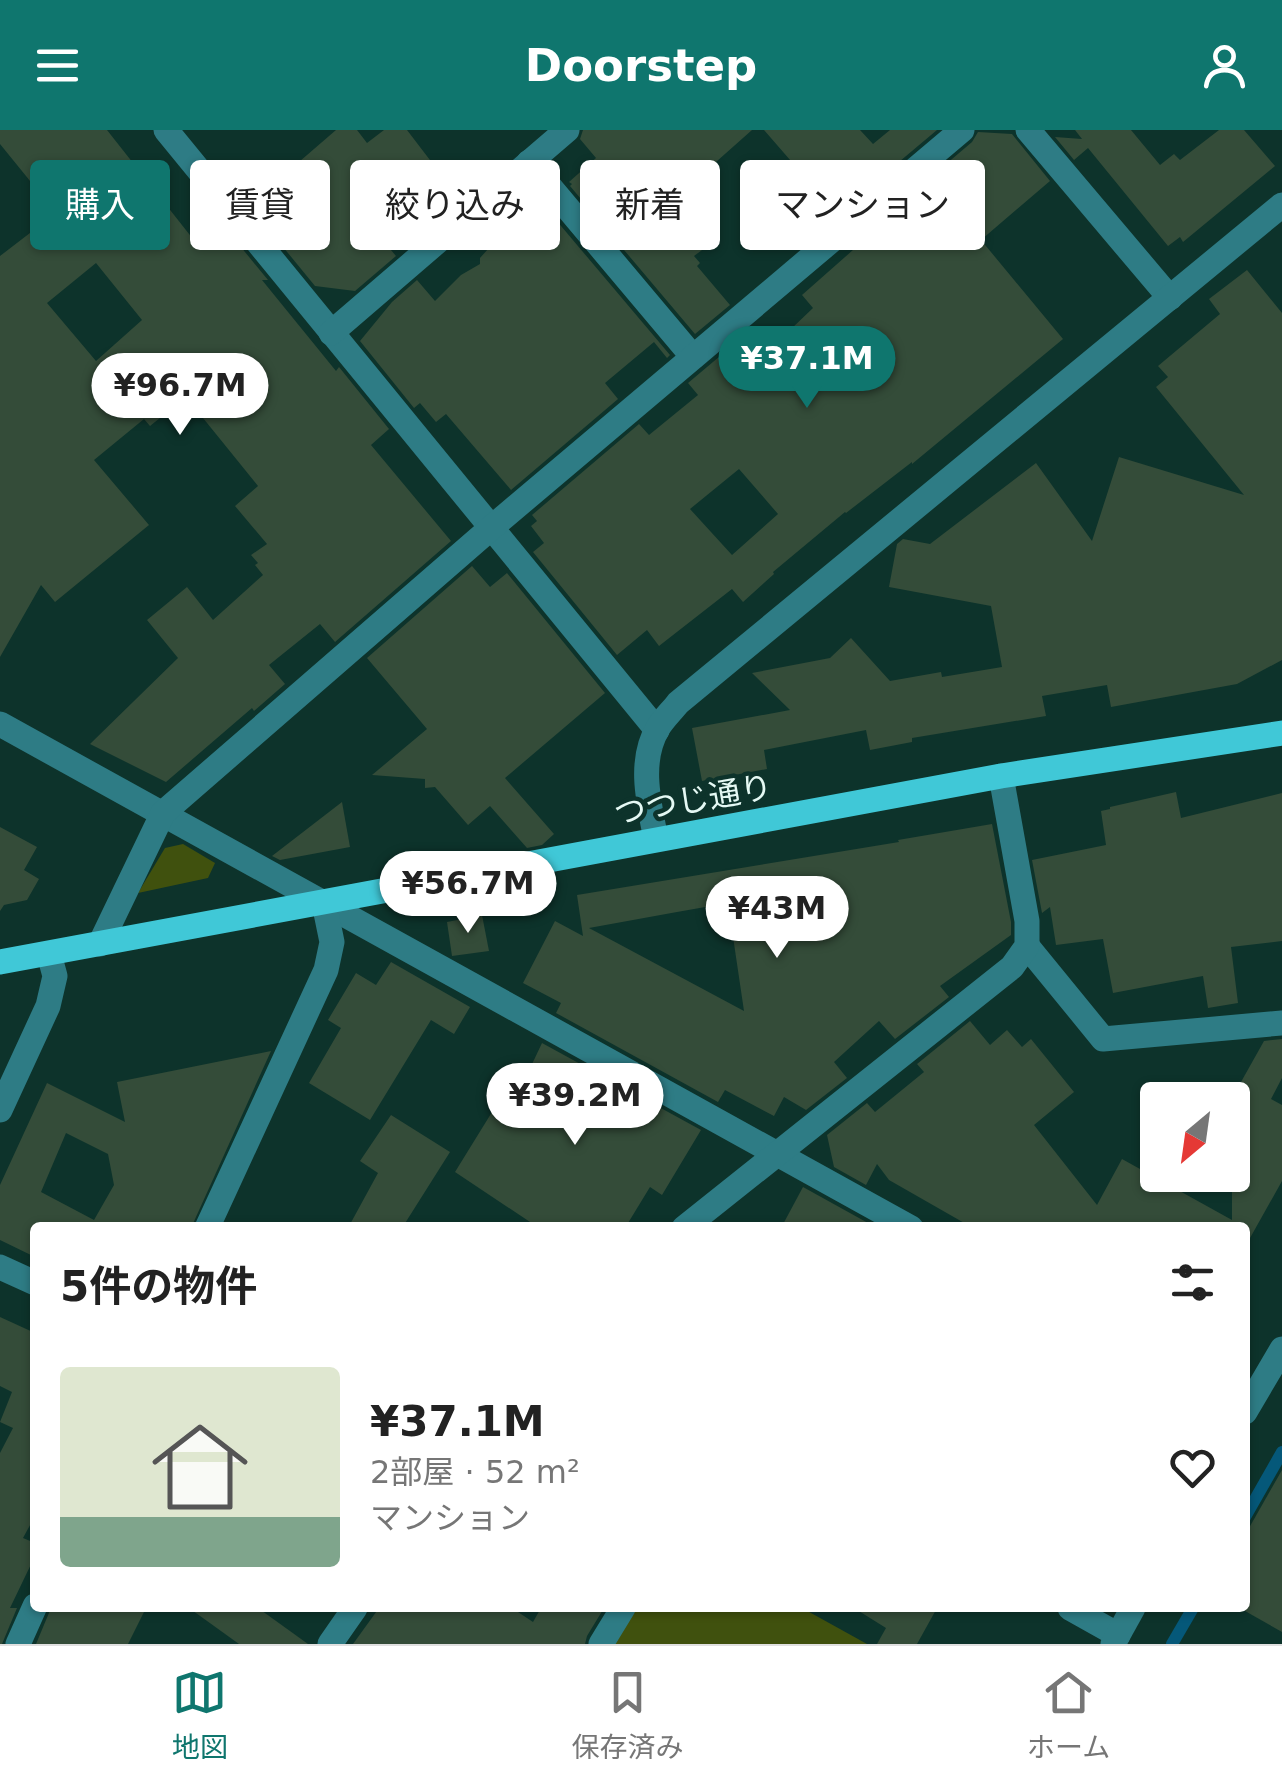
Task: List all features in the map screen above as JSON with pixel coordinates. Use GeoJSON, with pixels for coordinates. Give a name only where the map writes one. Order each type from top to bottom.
{"type":"FeatureCollection","features":[{"type":"Feature","properties":{"kind":"main road","name":"つつじ通り"},"geometry":{"type":"LineString","coordinates":[[0,962],[1002,776],[1282,733]]}},
{"type":"Feature","properties":{"kind":"street"},"geometry":{"type":"LineString","coordinates":[[166,130],[656,730]]}},
{"type":"Feature","properties":{"kind":"street"},"geometry":{"type":"LineString","coordinates":[[531,160],[567,130]]}},
{"type":"Feature","properties":{"kind":"street"},"geometry":{"type":"LineString","coordinates":[[100,944],[163,813],[491,528],[962,130]]}},
{"type":"Feature","properties":{"kind":"street"},"geometry":{"type":"LineString","coordinates":[[1028,130],[1170,298]]}},
{"type":"Feature","properties":{"kind":"street"},"geometry":{"type":"LineString","coordinates":[[560,199],[693,357]]}},
{"type":"Feature","properties":{"kind":"street"},"geometry":{"type":"LineString","coordinates":[[656,839],[648,796],[647,760],[656,730],[678,703],[1282,204]]}},
{"type":"Feature","properties":{"kind":"street"},"geometry":{"type":"LineString","coordinates":[[332,333],[428,250]]}},
{"type":"Feature","properties":{"kind":"street"},"geometry":{"type":"LineString","coordinates":[[0,724],[900,1222]]}},
{"type":"Feature","properties":{"kind":"street"},"geometry":{"type":"LineString","coordinates":[[692,1222],[1012,967],[1027,946],[1027,921],[1002,776]]}},
{"type":"Feature","properties":{"kind":"street"},"geometry":{"type":"LineString","coordinates":[[210,1222],[326,970],[332,942],[324,903]]}},
{"type":"Feature","properties":{"kind":"street"},"geometry":{"type":"LineString","coordinates":[[1027,946],[1104,1040],[1282,1023]]}},
{"type":"Feature","properties":{"kind":"street"},"geometry":{"type":"LineString","coordinates":[[0,1110],[48,1006],[55,976],[50,954]]}},
{"type":"Feature","properties":{"kind":"street"},"geometry":{"type":"LineString","coordinates":[[0,1267],[30,1280]]}},
{"type":"Feature","properties":{"kind":"street"},"geometry":{"type":"LineString","coordinates":[[1250,1403],[1282,1349]]}},
{"type":"Feature","properties":{"kind":"street"},"geometry":{"type":"LineString","coordinates":[[18,1644],[32,1612]]}},
{"type":"Feature","properties":{"kind":"street"},"geometry":{"type":"LineString","coordinates":[[330,1644],[352,1612]]}},
{"type":"Feature","properties":{"kind":"street"},"geometry":{"type":"LineString","coordinates":[[601,1644],[621,1612]]}},
{"type":"Feature","properties":{"kind":"street"},"geometry":{"type":"LineString","coordinates":[[1076,1612],[1115,1640],[1132,1612]]}},
{"type":"Feature","properties":{"kind":"green space"},"geometry":{"type":"Polygon","coordinates":[[[183,844],[215,863],[208,878],[138,893],[165,848],[183,844]]]}},
{"type":"Feature","properties":{"kind":"green space"},"geometry":{"type":"Polygon","coordinates":[[[633,1612],[809,1612],[867,1644],[613,1644],[633,1612]]]}},
{"type":"Feature","properties":{"kind":"building"},"geometry":{"type":"Polygon","coordinates":[[[0,130],[107,130],[131,160],[30,160],[30,181],[0,144],[0,130]]]}},
{"type":"Feature","properties":{"kind":"building"},"geometry":{"type":"Polygon","coordinates":[[[336,130],[357,130],[367,143],[384,130],[407,130],[430,160],[350,160],[350,250],[391,250],[396,256],[355,291],[315,286],[286,250],[330,250],[330,160],[301,160],[336,130]]]}},
{"type":"Feature","properties":{"kind":"building"},"geometry":{"type":"Polygon","coordinates":[[[583,130],[752,130],[718,160],[594,160],[580,139],[583,130]]]}},
{"type":"Feature","properties":{"kind":"building"},"geometry":{"type":"Polygon","coordinates":[[[764,130],[860,130],[873,144],[890,130],[937,130],[901,160],[790,160],[764,130]]]}},
{"type":"Feature","properties":{"kind":"building"},"geometry":{"type":"Polygon","coordinates":[[[1075,130],[1131,130],[1160,165],[1174,154],[1180,160],[1219,130],[1244,130],[1275,166],[1183,242],[1180,237],[1168,246],[1088,148],[1074,160],[1055,137],[1082,139],[1075,130]]]}},
{"type":"Feature","properties":{"kind":"building"},"geometry":{"type":"Polygon","coordinates":[[[978,132],[1012,134],[1050,181],[985,237],[985,160],[951,160],[978,132]]]}},
{"type":"Feature","properties":{"kind":"building"},"geometry":{"type":"Polygon","coordinates":[[[580,172],[580,198],[570,186],[569,182],[580,172]]]}},
{"type":"Feature","properties":{"kind":"building"},"geometry":{"type":"Polygon","coordinates":[[[170,210],[190,235],[190,250],[243,250],[268,280],[262,280],[336,371],[339,367],[389,429],[371,445],[451,541],[335,642],[320,624],[269,665],[285,684],[166,782],[90,744],[178,658],[147,620],[187,587],[213,620],[263,575],[251,555],[267,544],[235,506],[258,486],[186,397],[150,426],[144,419],[94,460],[149,525],[55,602],[41,585],[0,657],[0,256],[30,233],[30,250],[170,250],[170,210]],[[96,263],[47,303],[96,361],[142,320],[96,263]]]}},
{"type":"Feature","properties":{"kind":"building"},"geometry":{"type":"Polygon","coordinates":[[[560,225],[670,355],[667,358],[654,342],[605,383],[618,399],[511,490],[446,414],[436,422],[420,403],[414,408],[360,341],[392,302],[417,280],[435,301],[461,275],[480,264],[487,250],[560,250],[560,225]]]}},
{"type":"Feature","properties":{"kind":"building"},"geometry":{"type":"Polygon","coordinates":[[[985,245],[1063,339],[912,464],[845,512],[743,602],[732,589],[659,646],[647,630],[617,655],[533,552],[544,543],[531,526],[537,521],[532,515],[639,424],[649,435],[698,395],[688,383],[751,330],[768,351],[813,308],[802,295],[853,250],[985,250],[985,245]],[[739,469],[690,509],[732,555],[778,514],[739,469]]]}},
{"type":"Feature","properties":{"kind":"building"},"geometry":{"type":"Polygon","coordinates":[[[624,250],[702,250],[694,256],[700,263],[697,266],[730,305],[695,334],[624,250]]]}},
{"type":"Feature","properties":{"kind":"building"},"geometry":{"type":"Polygon","coordinates":[[[1247,270],[1282,313],[1282,660],[1237,684],[1111,707],[1107,685],[1042,696],[1046,716],[912,738],[912,742],[870,750],[866,730],[764,750],[767,769],[702,781],[692,728],[790,710],[752,673],[830,658],[851,638],[890,681],[1002,667],[991,606],[889,587],[897,544],[903,539],[930,544],[1036,463],[1092,541],[1119,457],[1244,495],[1156,387],[1168,377],[1158,366],[1220,314],[1209,299],[1247,270]]]}},
{"type":"Feature","properties":{"kind":"building"},"geometry":{"type":"Polygon","coordinates":[[[472,566],[490,587],[507,573],[605,693],[505,778],[554,834],[542,845],[527,848],[490,806],[468,825],[435,787],[425,788],[425,779],[372,775],[427,729],[367,658],[472,566]]]}},
{"type":"Feature","properties":{"kind":"building"},"geometry":{"type":"Polygon","coordinates":[[[1176,792],[1181,818],[1282,793],[1282,941],[1231,947],[1238,1003],[1208,1008],[1203,976],[1113,993],[1103,939],[1056,945],[1050,907],[1042,913],[1032,860],[1106,845],[1101,811],[1176,792]]]}},
{"type":"Feature","properties":{"kind":"building"},"geometry":{"type":"Polygon","coordinates":[[[342,802],[350,847],[280,860],[272,856],[342,802]]]}},
{"type":"Feature","properties":{"kind":"building"},"geometry":{"type":"Polygon","coordinates":[[[992,824],[1011,935],[940,986],[949,997],[895,1039],[879,1021],[834,1062],[847,1078],[806,1110],[784,1097],[774,1116],[725,1090],[718,1102],[556,1013],[561,1003],[523,983],[555,921],[583,936],[577,895],[992,824]],[[728,903],[589,928],[744,1011],[728,903]]]}},
{"type":"Feature","properties":{"kind":"building"},"geometry":{"type":"Polygon","coordinates":[[[0,827],[37,847],[24,870],[39,879],[27,900],[4,905],[0,911],[0,827]]]}},
{"type":"Feature","properties":{"kind":"building"},"geometry":{"type":"Polygon","coordinates":[[[482,915],[489,951],[452,956],[447,922],[482,915]]]}},
{"type":"Feature","properties":{"kind":"building"},"geometry":{"type":"Polygon","coordinates":[[[391,962],[470,1007],[454,1034],[431,1020],[370,1120],[309,1083],[341,1028],[328,1020],[356,973],[376,985],[391,962]]]}},
{"type":"Feature","properties":{"kind":"building"},"geometry":{"type":"Polygon","coordinates":[[[970,1021],[990,1045],[1007,1030],[1022,1047],[1031,1039],[1074,1092],[1034,1125],[1097,1205],[1122,1159],[1140,1169],[1140,1192],[1182,1192],[1232,1220],[1232,1192],[1250,1192],[1250,1082],[1241,1082],[1264,1041],[1282,1039],[1282,1078],[1271,1099],[1282,1105],[1282,1181],[1250,1238],[1250,1222],[962,1222],[889,1180],[877,1164],[866,1185],[834,1167],[827,1135],[867,1103],[875,1112],[924,1072],[917,1064],[970,1021]]]}},
{"type":"Feature","properties":{"kind":"building"},"geometry":{"type":"Polygon","coordinates":[[[542,1043],[701,1130],[662,1195],[650,1187],[629,1222],[530,1222],[455,1172],[505,1091],[516,1098],[542,1043]]]}},
{"type":"Feature","properties":{"kind":"building"},"geometry":{"type":"Polygon","coordinates":[[[271,1051],[194,1222],[30,1222],[30,1255],[0,1240],[0,1185],[47,1083],[125,1122],[117,1082],[271,1051]],[[66,1133],[41,1192],[94,1220],[114,1185],[108,1154],[66,1133]]]}},
{"type":"Feature","properties":{"kind":"building"},"geometry":{"type":"Polygon","coordinates":[[[391,1115],[450,1152],[406,1222],[351,1222],[378,1173],[360,1161],[391,1115]]]}},
{"type":"Feature","properties":{"kind":"building"},"geometry":{"type":"Polygon","coordinates":[[[803,1187],[866,1222],[784,1222],[803,1187]]]}},
{"type":"Feature","properties":{"kind":"building"},"geometry":{"type":"Polygon","coordinates":[[[0,1317],[30,1331],[30,1525],[23,1538],[30,1541],[30,1566],[10,1608],[17,1608],[2,1644],[0,1453],[13,1428],[0,1422],[12,1392],[0,1386],[0,1317]]]}},
{"type":"Feature","properties":{"kind":"building"},"geometry":{"type":"Polygon","coordinates":[[[1282,1470],[1282,1632],[1247,1612],[1250,1612],[1250,1526],[1282,1470]]]}},
{"type":"Feature","properties":{"kind":"building"},"geometry":{"type":"Polygon","coordinates":[[[49,1612],[144,1612],[128,1644],[36,1644],[49,1612]]]}},
{"type":"Feature","properties":{"kind":"building"},"geometry":{"type":"Polygon","coordinates":[[[195,1612],[264,1612],[308,1644],[239,1644],[195,1612]]]}},
{"type":"Feature","properties":{"kind":"building"},"geometry":{"type":"Polygon","coordinates":[[[376,1612],[518,1612],[533,1622],[539,1612],[602,1612],[585,1644],[353,1644],[376,1612]]]}},
{"type":"Feature","properties":{"kind":"building"},"geometry":{"type":"Polygon","coordinates":[[[860,1612],[935,1612],[917,1644],[877,1644],[886,1628],[860,1612]]]}},
{"type":"Feature","properties":{"kind":"waterway"},"geometry":{"type":"LineString","coordinates":[[1250,1508],[1282,1452]]}},
{"type":"Feature","properties":{"kind":"waterway"},"geometry":{"type":"LineString","coordinates":[[1172,1644],[1191,1612]]}}]}
